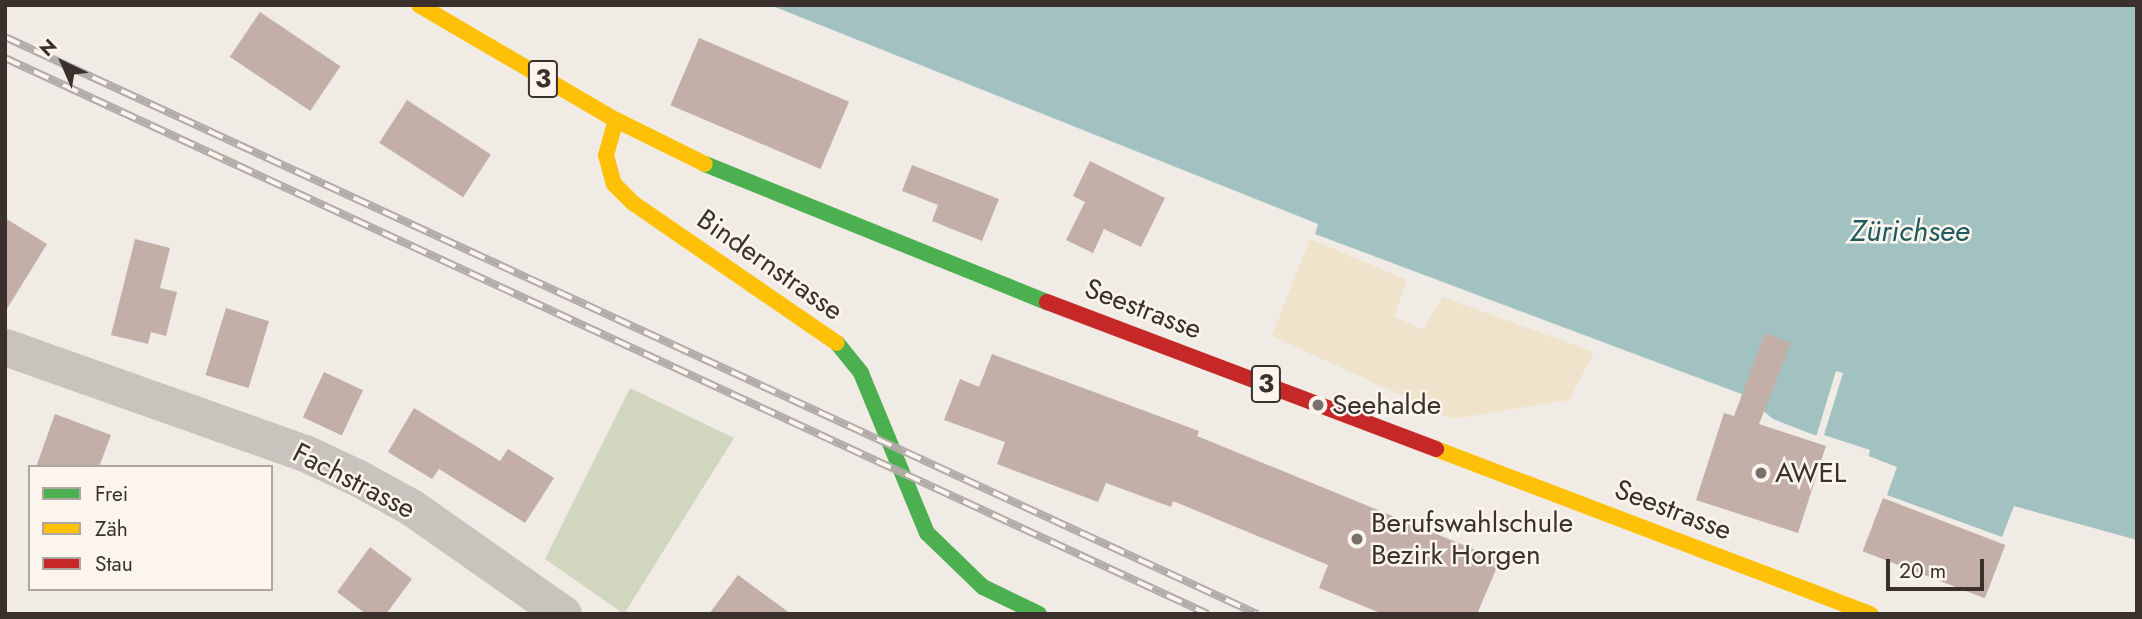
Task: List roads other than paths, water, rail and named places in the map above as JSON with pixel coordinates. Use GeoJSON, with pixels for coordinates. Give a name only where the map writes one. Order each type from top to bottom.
{"type":"FeatureCollection","features":[{"type":"Feature","properties":{"kind":"main road","name":"Seestrasse"},"geometry":{"type":"LineString","coordinates":[[419,5],[616,120],[729,175],[988,279],[1871,614]]}},
{"type":"Feature","properties":{"kind":"main road","name":"Bindernstrasse"},"geometry":{"type":"LineString","coordinates":[[616,120],[606,156],[614,184],[632,203],[836,341],[861,373],[927,533],[983,587],[1039,614]]}},
{"type":"Feature","properties":{"kind":"street","name":"Fachstrasse"},"geometry":{"type":"LineString","coordinates":[[5,347],[306,453],[411,507],[563,614]]}},
{"type":"Feature","properties":{"kind":"water","name":"Zürichsee"},"geometry":{"type":"Polygon","coordinates":[[[770,5],[2137,5],[2137,540],[2014,506],[2002,537],[1887,495],[1897,467],[1773,419],[1744,395],[1315,234],[1318,224],[770,5]]]}},
{"type":"Feature","properties":{"kind":"railway"},"geometry":{"type":"LineString","coordinates":[[5,37],[1257,614]]}},
{"type":"Feature","properties":{"kind":"railway"},"geometry":{"type":"LineString","coordinates":[[5,58],[1208,614]]}},
{"type":"Feature","properties":{"kind":"place","name":"Seehalde"},"geometry":{"type":"Point","coordinates":[1318,405]}},
{"type":"Feature","properties":{"kind":"place","name":"AWEL"},"geometry":{"type":"Point","coordinates":[1761,473]}},
{"type":"Feature","properties":{"kind":"place","name":"Berufswahlschule Bezirk Horgen"},"geometry":{"type":"Point","coordinates":[1357,539]}}]}
